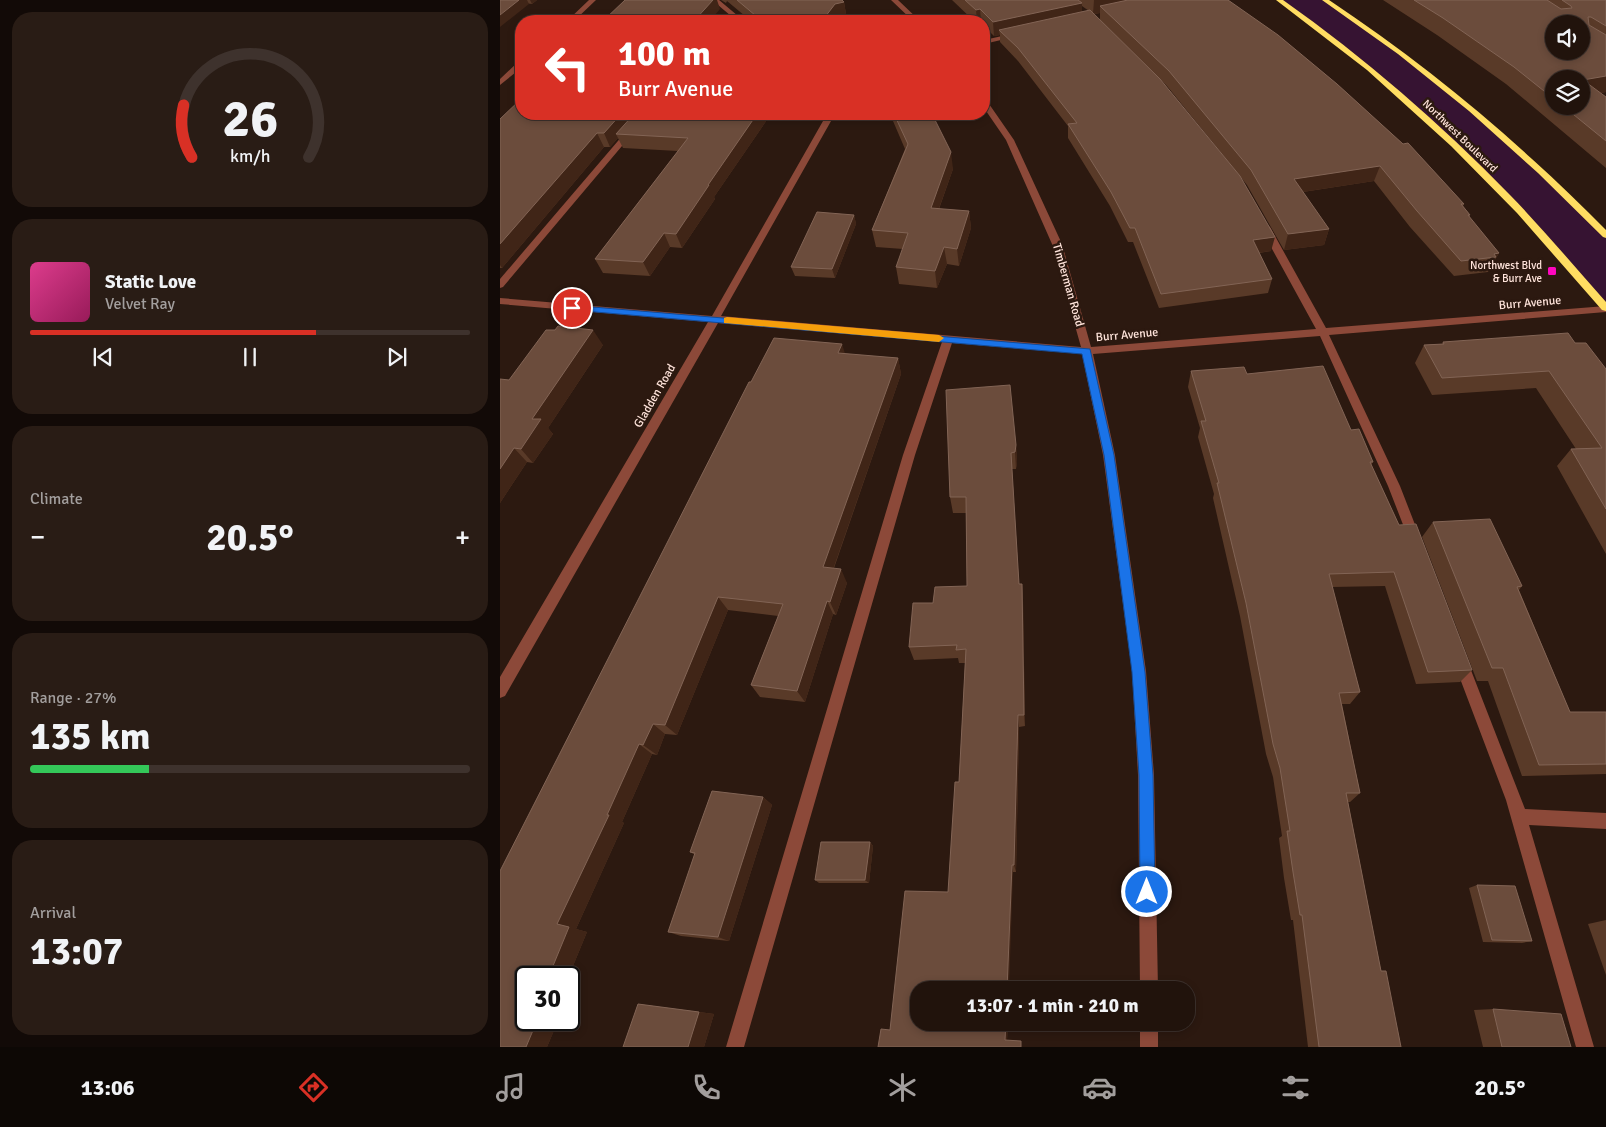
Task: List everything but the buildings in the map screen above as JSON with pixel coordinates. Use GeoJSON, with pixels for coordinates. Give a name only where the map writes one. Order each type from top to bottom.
{"type":"FeatureCollection","features":[{"type":"Feature","properties":{"kind":"main road","name":"Northwest Boulevard"},"geometry":{"type":"LineString","coordinates":[[1279,0],[1320,28],[1386,82],[1472,162],[1508,198],[1606,308]]}},
{"type":"Feature","properties":{"kind":"main road","name":"Northwest Boulevard"},"geometry":{"type":"LineString","coordinates":[[1325,0],[1395,49],[1455,95],[1519,150],[1606,235]]}},
{"type":"Feature","properties":{"kind":"street"},"geometry":{"type":"LineString","coordinates":[[577,15],[593,0]]}},
{"type":"Feature","properties":{"kind":"street"},"geometry":{"type":"LineString","coordinates":[[715,0],[729,15]]}},
{"type":"Feature","properties":{"kind":"street"},"geometry":{"type":"LineString","coordinates":[[894,0],[910,15]]}},
{"type":"Feature","properties":{"kind":"street"},"geometry":{"type":"LineString","coordinates":[[990,41],[1020,34]]}},
{"type":"Feature","properties":{"kind":"street"},"geometry":{"type":"LineString","coordinates":[[500,83],[515,69]]}},
{"type":"Feature","properties":{"kind":"street","name":"Timberman Road"},"geometry":{"type":"LineString","coordinates":[[990,112],[1010,140],[1057,244],[1086,351],[1109,455],[1139,672],[1146,775],[1148,981]]}},
{"type":"Feature","properties":{"kind":"street"},"geometry":{"type":"LineString","coordinates":[[500,285],[640,120]]}},
{"type":"Feature","properties":{"kind":"street","name":"Gladden Road"},"geometry":{"type":"LineString","coordinates":[[500,691],[828,120]]}},
{"type":"Feature","properties":{"kind":"street"},"geometry":{"type":"LineString","coordinates":[[1258,214],[1323,332],[1394,486],[1419,551]]}},
{"type":"Feature","properties":{"kind":"street","name":"Burr Avenue"},"geometry":{"type":"LineString","coordinates":[[500,301],[1086,351],[1606,308]]}},
{"type":"Feature","properties":{"kind":"street"},"geometry":{"type":"LineString","coordinates":[[735,1047],[909,455],[948,339]]}},
{"type":"Feature","properties":{"kind":"street"},"geometry":{"type":"LineString","coordinates":[[1458,652],[1520,817],[1585,1047]]}},
{"type":"Feature","properties":{"kind":"street"},"geometry":{"type":"LineString","coordinates":[[1520,817],[1606,821]]}},
{"type":"Feature","properties":{"kind":"street"},"geometry":{"type":"LineString","coordinates":[[1149,1031],[1149,1047]]}},
{"type":"Feature","properties":{"kind":"shaded area"},"geometry":{"type":"Polygon","coordinates":[[[1279,0],[1325,0],[1455,95],[1606,235],[1606,308],[1508,198],[1386,82],[1279,0]]]}},
{"type":"Feature","properties":{"kind":"slow traffic"},"geometry":{"type":"LineString","coordinates":[[727,320],[939,338]]}},
{"type":"Feature","properties":{"kind":"place","name":"Northwest Blvd & Burr Ave"},"geometry":{"type":"Point","coordinates":[1552,271]}},
{"type":"Feature","properties":{"kind":"route"},"geometry":{"type":"LineString","coordinates":[[572,308],[1086,351],[1109,455],[1139,672],[1146,775],[1147,892]]}}]}
